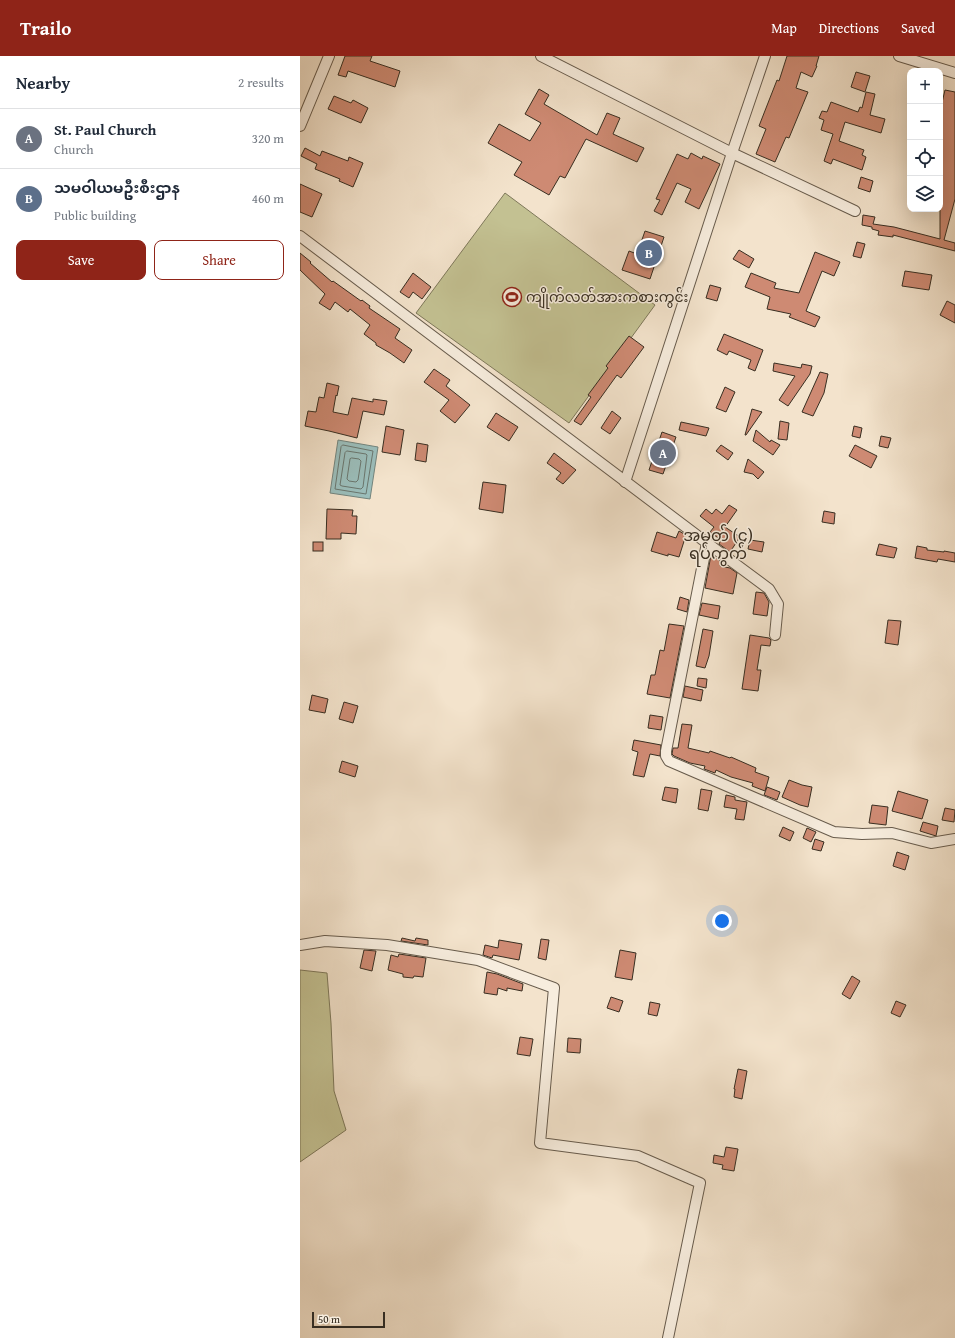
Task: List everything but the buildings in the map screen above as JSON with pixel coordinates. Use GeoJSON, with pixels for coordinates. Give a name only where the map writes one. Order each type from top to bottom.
{"type":"FeatureCollection","features":[{"type":"Feature","properties":{"kind":"street"},"geometry":{"type":"LineString","coordinates":[[300,126],[329,56]]}},
{"type":"Feature","properties":{"kind":"street"},"geometry":{"type":"LineString","coordinates":[[542,56],[732,153],[854,211]]}},
{"type":"Feature","properties":{"kind":"street"},"geometry":{"type":"LineString","coordinates":[[626,482],[732,153],[765,56]]}},
{"type":"Feature","properties":{"kind":"street"},"geometry":{"type":"LineString","coordinates":[[899,56],[955,73]]}},
{"type":"Feature","properties":{"kind":"street"},"geometry":{"type":"LineString","coordinates":[[300,236],[768,589],[778,604],[775,635]]}},
{"type":"Feature","properties":{"kind":"street"},"geometry":{"type":"LineString","coordinates":[[707,544],[666,751],[666,756],[669,761],[834,832],[862,834],[892,833],[931,843],[955,839]]}},
{"type":"Feature","properties":{"kind":"street"},"geometry":{"type":"LineString","coordinates":[[300,945],[325,942],[387,945],[478,960],[554,988],[540,1143],[638,1156],[700,1184],[668,1338]]}},
{"type":"Feature","properties":{"kind":"shaded area"},"geometry":{"type":"Polygon","coordinates":[[[505,193],[655,305],[569,423],[416,313],[505,193]]]}},
{"type":"Feature","properties":{"kind":"shaded area"},"geometry":{"type":"Polygon","coordinates":[[[300,970],[327,973],[334,1091],[346,1130],[300,1162],[300,970]]]}},
{"type":"Feature","properties":{"kind":"water"},"geometry":{"type":"Polygon","coordinates":[[[338,440],[378,447],[370,499],[330,493],[338,440]]]}},
{"type":"Feature","properties":{"kind":"place","name":"သမဝါယမဦးစီးဌာန"},"geometry":{"type":"Point","coordinates":[649,253]}},
{"type":"Feature","properties":{"kind":"place","name":"ကျိုက်လတ်အားကစားကွင်း"},"geometry":{"type":"Point","coordinates":[512,297]}},
{"type":"Feature","properties":{"kind":"place","name":"St. Paul Church"},"geometry":{"type":"Point","coordinates":[663,453]}},
{"type":"Feature","properties":{"kind":"district","name":"အမှတ် (၄) ရပ်ကွက်"},"geometry":{"type":"Point","coordinates":[718,544]}}]}
